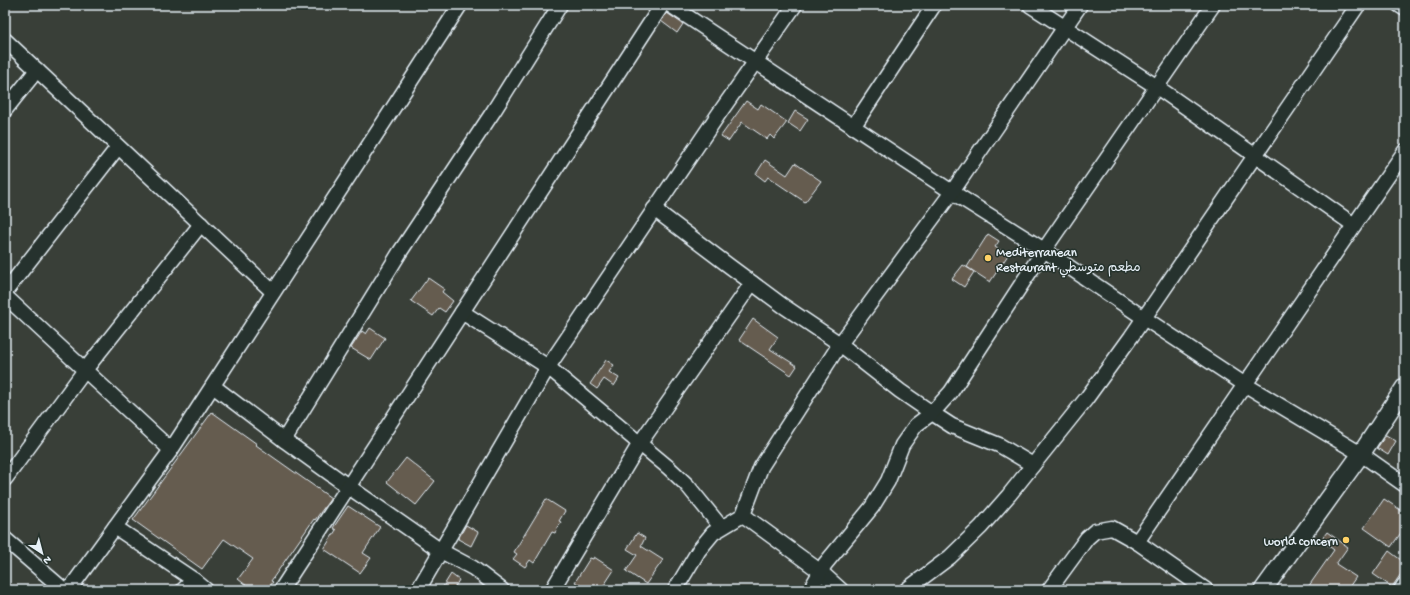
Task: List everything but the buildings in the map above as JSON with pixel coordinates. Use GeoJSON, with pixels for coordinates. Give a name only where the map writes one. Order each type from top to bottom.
{"type":"FeatureCollection","features":[{"type":"Feature","properties":{"kind":"main road"},"geometry":{"type":"LineString","coordinates":[[1263,590],[1361,454],[1405,387]]}},
{"type":"Feature","properties":{"kind":"street"},"geometry":{"type":"LineString","coordinates":[[69,590],[171,450],[460,5]]}},
{"type":"Feature","properties":{"kind":"street"},"geometry":{"type":"LineString","coordinates":[[284,440],[400,252],[493,112],[560,5]]}},
{"type":"Feature","properties":{"kind":"street"},"geometry":{"type":"LineString","coordinates":[[281,590],[662,5]]}},
{"type":"Feature","properties":{"kind":"street"},"geometry":{"type":"LineString","coordinates":[[670,5],[952,192],[1044,250],[1244,384],[1361,454],[1405,485]]}},
{"type":"Feature","properties":{"kind":"street"},"geometry":{"type":"LineString","coordinates":[[418,590],[548,367],[654,209],[795,5]]}},
{"type":"Feature","properties":{"kind":"street"},"geometry":{"type":"LineString","coordinates":[[854,127],[934,5]]}},
{"type":"Feature","properties":{"kind":"street"},"geometry":{"type":"LineString","coordinates":[[1030,5],[1157,87],[1354,225]]}},
{"type":"Feature","properties":{"kind":"street"},"geometry":{"type":"LineString","coordinates":[[675,590],[699,550],[712,533],[743,515],[761,467],[840,344],[952,192],[1080,5]]}},
{"type":"Feature","properties":{"kind":"street"},"geometry":{"type":"LineString","coordinates":[[810,590],[839,546],[872,507],[888,481],[902,445],[916,425],[932,413],[951,392],[1044,250],[1213,5]]}},
{"type":"Feature","properties":{"kind":"street"},"geometry":{"type":"LineString","coordinates":[[906,590],[950,556],[981,527],[1009,495],[1086,399],[1144,318],[1358,5]]}},
{"type":"Feature","properties":{"kind":"street"},"geometry":{"type":"LineString","coordinates":[[1399,5],[1405,9]]}},
{"type":"Feature","properties":{"kind":"street"},"geometry":{"type":"LineString","coordinates":[[5,40],[273,292]]}},
{"type":"Feature","properties":{"kind":"street"},"geometry":{"type":"LineString","coordinates":[[5,110],[37,70]]}},
{"type":"Feature","properties":{"kind":"street"},"geometry":{"type":"LineString","coordinates":[[5,292],[118,147]]}},
{"type":"Feature","properties":{"kind":"street"},"geometry":{"type":"LineString","coordinates":[[1137,542],[1405,151]]}},
{"type":"Feature","properties":{"kind":"street"},"geometry":{"type":"LineString","coordinates":[[654,209],[752,283],[840,344],[900,391],[932,413],[952,426],[998,445],[1033,464]]}},
{"type":"Feature","properties":{"kind":"street"},"geometry":{"type":"LineString","coordinates":[[5,479],[85,370],[201,224]]}},
{"type":"Feature","properties":{"kind":"street"},"geometry":{"type":"LineString","coordinates":[[552,590],[640,443],[752,283]]}},
{"type":"Feature","properties":{"kind":"street"},"geometry":{"type":"LineString","coordinates":[[5,296],[171,450]]}},
{"type":"Feature","properties":{"kind":"street"},"geometry":{"type":"LineString","coordinates":[[462,312],[548,367],[640,443],[670,468],[721,527]]}},
{"type":"Feature","properties":{"kind":"street"},"geometry":{"type":"LineString","coordinates":[[213,386],[348,487],[441,551],[473,568],[502,590]]}},
{"type":"Feature","properties":{"kind":"street"},"geometry":{"type":"LineString","coordinates":[[743,515],[821,572],[841,590]]}},
{"type":"Feature","properties":{"kind":"street"},"geometry":{"type":"LineString","coordinates":[[115,527],[188,585],[206,590]]}},
{"type":"Feature","properties":{"kind":"street"},"geometry":{"type":"LineString","coordinates":[[1049,590],[1087,538],[1095,531],[1112,528],[1137,542],[1206,590]]}},
{"type":"Feature","properties":{"kind":"street"},"geometry":{"type":"LineString","coordinates":[[5,539],[64,590]]}},
{"type":"Feature","properties":{"kind":"street"},"geometry":{"type":"LineString","coordinates":[[1401,590],[1405,584]]}},
{"type":"Feature","properties":{"kind":"place","name":"Mediterranean Restaurant مطعم متوسطي"},"geometry":{"type":"Point","coordinates":[988,258]}},
{"type":"Feature","properties":{"kind":"place","name":"world concern"},"geometry":{"type":"Point","coordinates":[1346,540]}}]}
